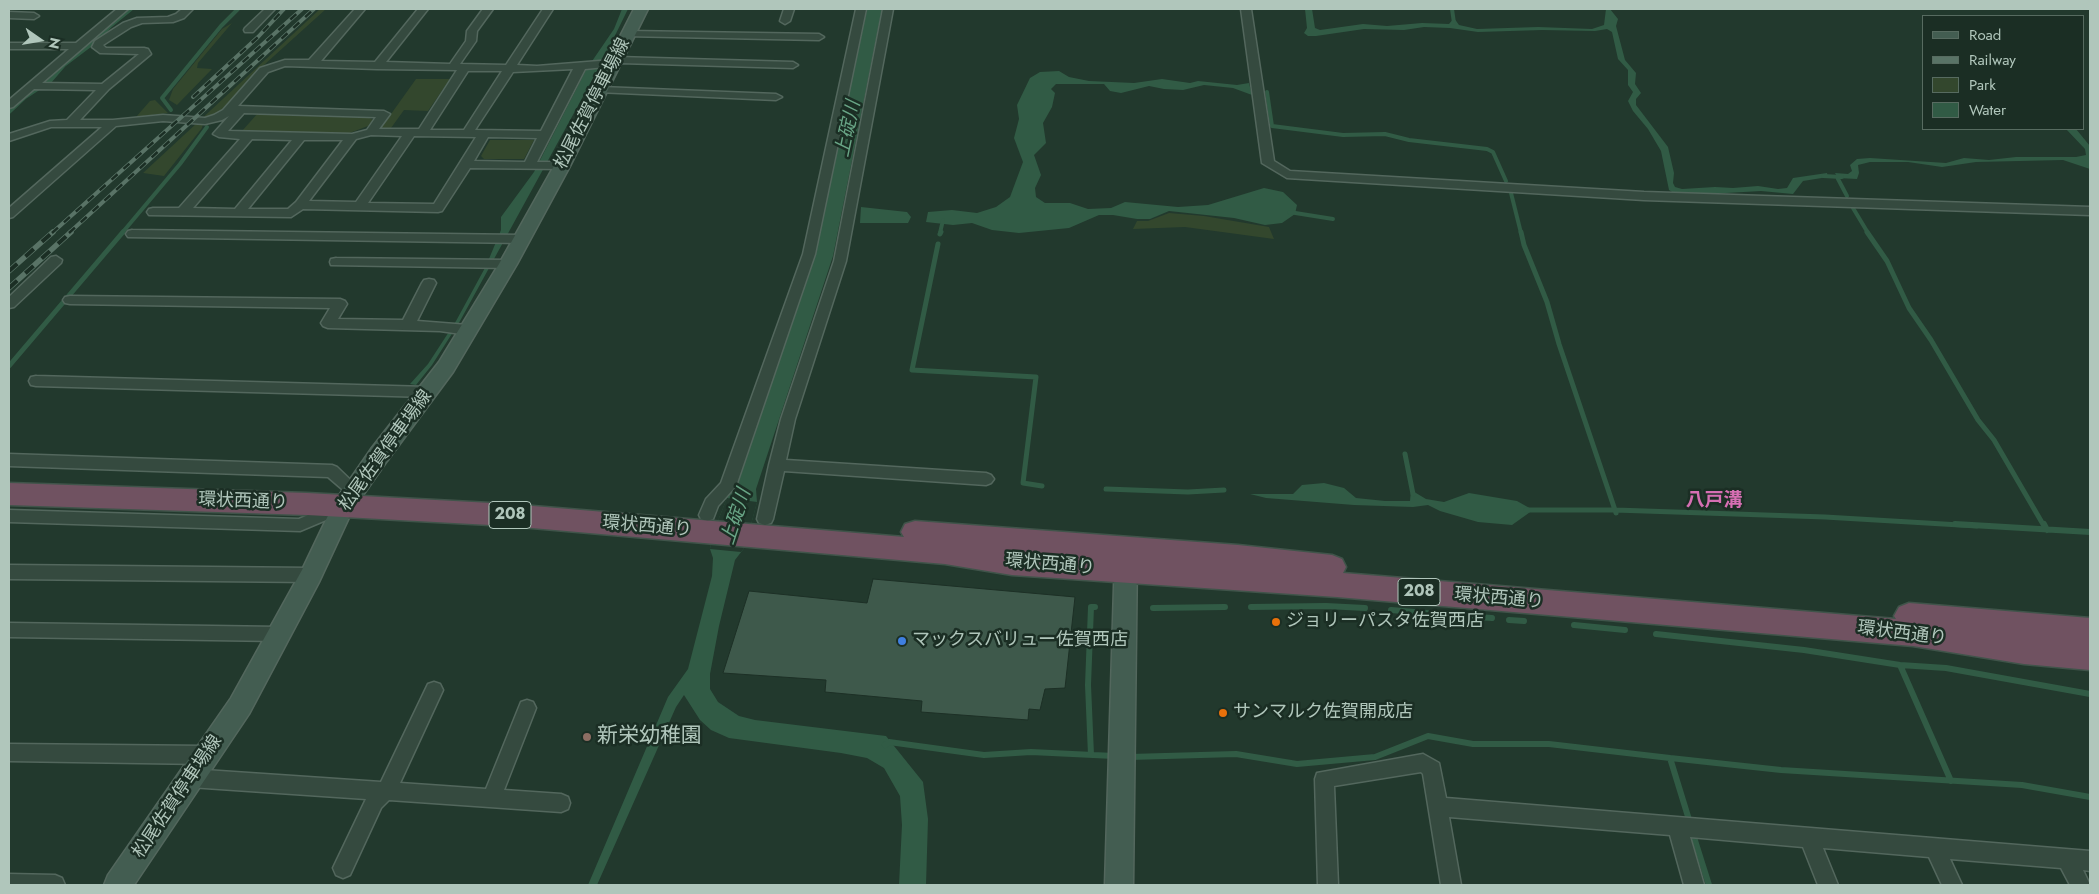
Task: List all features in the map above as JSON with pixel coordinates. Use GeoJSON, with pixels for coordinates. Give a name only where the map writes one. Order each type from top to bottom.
{"type":"FeatureCollection","features":[{"type":"Feature","properties":{"kind":"highway","name":"環状西通り"},"geometry":{"type":"LineString","coordinates":[[9,480],[311,498]]}},
{"type":"Feature","properties":{"kind":"highway","name":"環状西通り"},"geometry":{"type":"LineString","coordinates":[[9,494],[349,499],[509,515],[713,521],[755,525],[1012,563],[1125,560],[2090,631]]}},
{"type":"Feature","properties":{"kind":"highway","name":"環状西通り"},"geometry":{"type":"LineString","coordinates":[[1125,560],[1337,585],[1904,632],[2024,652],[2090,656]]}},
{"type":"Feature","properties":{"kind":"main road","name":"松尾佐賀停車場線"},"geometry":{"type":"LineString","coordinates":[[118,885],[240,706],[311,575],[349,499],[446,367],[458,329],[495,264],[515,239],[602,90],[612,62],[641,9]]}},
{"type":"Feature","properties":{"kind":"main road"},"geometry":{"type":"LineString","coordinates":[[1119,885],[1125,560]]}},
{"type":"Feature","properties":{"kind":"street"},"geometry":{"type":"LineString","coordinates":[[10,103],[40,87],[88,44],[123,9]]}},
{"type":"Feature","properties":{"kind":"street"},"geometry":{"type":"LineString","coordinates":[[88,44],[140,20],[169,20],[180,16],[188,9]]}},
{"type":"Feature","properties":{"kind":"street"},"geometry":{"type":"LineString","coordinates":[[249,30],[270,9]]}},
{"type":"Feature","properties":{"kind":"street"},"geometry":{"type":"LineString","coordinates":[[312,64],[360,9]]}},
{"type":"Feature","properties":{"kind":"street"},"geometry":{"type":"LineString","coordinates":[[377,66],[423,9]]}},
{"type":"Feature","properties":{"kind":"street"},"geometry":{"type":"LineString","coordinates":[[360,206],[416,133],[459,68],[471,41],[472,31],[488,9]]}},
{"type":"Feature","properties":{"kind":"street"},"geometry":{"type":"LineString","coordinates":[[467,134],[548,9]]}},
{"type":"Feature","properties":{"kind":"street"},"geometry":{"type":"LineString","coordinates":[[785,21],[790,9]]}},
{"type":"Feature","properties":{"kind":"street"},"geometry":{"type":"LineString","coordinates":[[713,521],[712,503],[728,486],[810,254],[861,9]]}},
{"type":"Feature","properties":{"kind":"street"},"geometry":{"type":"LineString","coordinates":[[755,525],[777,465],[788,419],[840,261],[888,9]]}},
{"type":"Feature","properties":{"kind":"street"},"geometry":{"type":"LineString","coordinates":[[1246,9],[1268,163],[1287,174],[1644,196],[2090,211]]}},
{"type":"Feature","properties":{"kind":"street"},"geometry":{"type":"LineString","coordinates":[[9,15],[34,16]]}},
{"type":"Feature","properties":{"kind":"street"},"geometry":{"type":"LineString","coordinates":[[628,34],[819,37]]}},
{"type":"Feature","properties":{"kind":"street"},"geometry":{"type":"LineString","coordinates":[[9,46],[88,44],[104,51],[144,51],[146,54],[105,87],[71,124]]}},
{"type":"Feature","properties":{"kind":"street"},"geometry":{"type":"LineString","coordinates":[[9,138],[50,124],[113,123],[163,118],[205,121],[218,118],[227,112],[264,70],[280,64],[538,69],[612,62],[793,65]]}},
{"type":"Feature","properties":{"kind":"street"},"geometry":{"type":"LineString","coordinates":[[280,64],[219,134],[300,137],[352,137],[371,132],[545,135]]}},
{"type":"Feature","properties":{"kind":"street"},"geometry":{"type":"LineString","coordinates":[[532,165],[545,135],[584,65]]}},
{"type":"Feature","properties":{"kind":"street"},"geometry":{"type":"LineString","coordinates":[[40,87],[105,87]]}},
{"type":"Feature","properties":{"kind":"street"},"geometry":{"type":"LineString","coordinates":[[602,90],[776,97]]}},
{"type":"Feature","properties":{"kind":"street"},"geometry":{"type":"LineString","coordinates":[[240,110],[384,114],[371,132]]}},
{"type":"Feature","properties":{"kind":"street"},"geometry":{"type":"LineString","coordinates":[[9,214],[113,123]]}},
{"type":"Feature","properties":{"kind":"street"},"geometry":{"type":"LineString","coordinates":[[300,205],[438,208],[484,134]]}},
{"type":"Feature","properties":{"kind":"street"},"geometry":{"type":"LineString","coordinates":[[183,212],[249,136]]}},
{"type":"Feature","properties":{"kind":"street"},"geometry":{"type":"LineString","coordinates":[[239,212],[300,137]]}},
{"type":"Feature","properties":{"kind":"street"},"geometry":{"type":"LineString","coordinates":[[152,212],[292,213],[352,137]]}},
{"type":"Feature","properties":{"kind":"street"},"geometry":{"type":"LineString","coordinates":[[466,164],[556,166]]}},
{"type":"Feature","properties":{"kind":"street"},"geometry":{"type":"LineString","coordinates":[[9,200],[24,201]]}},
{"type":"Feature","properties":{"kind":"street"},"geometry":{"type":"LineString","coordinates":[[132,234],[515,239]]}},
{"type":"Feature","properties":{"kind":"street"},"geometry":{"type":"LineString","coordinates":[[9,304],[56,260]]}},
{"type":"Feature","properties":{"kind":"street"},"geometry":{"type":"LineString","coordinates":[[336,262],[495,264]]}},
{"type":"Feature","properties":{"kind":"street"},"geometry":{"type":"LineString","coordinates":[[406,326],[429,283]]}},
{"type":"Feature","properties":{"kind":"street"},"geometry":{"type":"LineString","coordinates":[[70,300],[340,304],[328,323],[458,329]]}},
{"type":"Feature","properties":{"kind":"street"},"geometry":{"type":"LineString","coordinates":[[36,381],[428,392]]}},
{"type":"Feature","properties":{"kind":"street"},"geometry":{"type":"LineString","coordinates":[[9,460],[332,470],[349,499],[300,525],[9,516]]}},
{"type":"Feature","properties":{"kind":"street"},"geometry":{"type":"LineString","coordinates":[[777,465],[986,479]]}},
{"type":"Feature","properties":{"kind":"street"},"geometry":{"type":"LineString","coordinates":[[9,572],[311,575]]}},
{"type":"Feature","properties":{"kind":"street"},"geometry":{"type":"LineString","coordinates":[[9,630],[279,634]]}},
{"type":"Feature","properties":{"kind":"street"},"geometry":{"type":"LineString","coordinates":[[343,868],[374,802],[387,790],[434,690]]}},
{"type":"Feature","properties":{"kind":"street"},"geometry":{"type":"LineString","coordinates":[[492,798],[527,708]]}},
{"type":"Feature","properties":{"kind":"street"},"geometry":{"type":"LineString","coordinates":[[9,752],[205,755]]}},
{"type":"Feature","properties":{"kind":"street"},"geometry":{"type":"LineString","coordinates":[[1328,885],[1324,779],[1423,763],[1432,770],[1440,807],[1451,885]]}},
{"type":"Feature","properties":{"kind":"street"},"geometry":{"type":"LineString","coordinates":[[190,778],[561,803]]}},
{"type":"Feature","properties":{"kind":"street"},"geometry":{"type":"LineString","coordinates":[[1440,807],[2090,861]]}},
{"type":"Feature","properties":{"kind":"street"},"geometry":{"type":"LineString","coordinates":[[1687,827],[1694,885]]}},
{"type":"Feature","properties":{"kind":"street"},"geometry":{"type":"LineString","coordinates":[[1810,839],[1828,885]]}},
{"type":"Feature","properties":{"kind":"street"},"geometry":{"type":"LineString","coordinates":[[1934,849],[1952,885]]}},
{"type":"Feature","properties":{"kind":"street"},"geometry":{"type":"LineString","coordinates":[[2067,859],[2080,885]]}},
{"type":"Feature","properties":{"kind":"street"},"geometry":{"type":"LineString","coordinates":[[9,884],[54,885]]}},
{"type":"Feature","properties":{"kind":"green space"},"geometry":{"type":"Polygon","coordinates":[[[320,9],[326,9],[264,65],[218,114],[204,119],[202,128],[164,176],[143,173],[320,9]]]}},
{"type":"Feature","properties":{"kind":"green space"},"geometry":{"type":"Polygon","coordinates":[[[232,23],[198,63],[197,68],[212,69],[177,105],[169,100],[173,89],[222,29],[232,23]]]}},
{"type":"Feature","properties":{"kind":"green space"},"geometry":{"type":"Polygon","coordinates":[[[416,79],[450,79],[428,111],[404,110],[391,128],[381,128],[416,79]]]}},
{"type":"Feature","properties":{"kind":"green space"},"geometry":{"type":"Polygon","coordinates":[[[155,100],[168,113],[136,117],[150,101],[155,100]]]}},
{"type":"Feature","properties":{"kind":"green space"},"geometry":{"type":"Polygon","coordinates":[[[258,113],[366,116],[373,120],[368,126],[347,134],[242,131],[258,113]]]}},
{"type":"Feature","properties":{"kind":"green space"},"geometry":{"type":"Polygon","coordinates":[[[490,140],[534,140],[524,159],[484,159],[481,156],[490,140]]]}},
{"type":"Feature","properties":{"kind":"green space"},"geometry":{"type":"Polygon","coordinates":[[[1169,213],[1204,216],[1269,227],[1274,239],[1185,227],[1133,229],[1137,221],[1148,221],[1169,213]]]}},
{"type":"Feature","properties":{"kind":"water"},"geometry":{"type":"Polygon","coordinates":[[[622,9],[628,9],[603,60],[460,321],[432,365],[416,385],[410,384],[428,364],[456,321],[486,266],[501,230],[501,217],[534,172],[586,70],[614,29],[622,9]]]}},
{"type":"Feature","properties":{"kind":"water","name":"上碇川"},"geometry":{"type":"Polygon","coordinates":[[[867,9],[882,9],[833,256],[756,489],[757,502],[745,547],[735,560],[719,626],[710,674],[710,689],[718,702],[739,716],[755,720],[886,736],[923,782],[928,819],[926,885],[899,885],[902,825],[900,796],[884,768],[867,758],[729,738],[711,730],[700,720],[684,695],[676,707],[597,885],[588,885],[668,697],[688,669],[712,576],[713,558],[710,549],[713,533],[727,498],[736,487],[814,255],[867,9]]]}},
{"type":"Feature","properties":{"kind":"water"},"geometry":{"type":"Polygon","coordinates":[[[1305,9],[1312,9],[1315,28],[1320,30],[1363,24],[1387,26],[1422,23],[1449,24],[1454,18],[1459,25],[1477,29],[1538,27],[1592,29],[1604,25],[1606,9],[1610,9],[1618,19],[1616,26],[1625,60],[1636,73],[1635,84],[1641,93],[1636,99],[1636,105],[1668,147],[1675,187],[1682,189],[1758,186],[1778,189],[1787,188],[1793,178],[1827,173],[1828,177],[1803,181],[1793,194],[1761,191],[1709,194],[1672,192],[1669,190],[1661,151],[1628,101],[1633,92],[1628,85],[1628,70],[1618,59],[1612,32],[1607,29],[1595,31],[1478,32],[1424,27],[1404,30],[1364,29],[1308,36],[1304,33],[1307,28],[1305,9]]]}},
{"type":"Feature","properties":{"kind":"water"},"geometry":{"type":"Polygon","coordinates":[[[1059,71],[1069,77],[1089,81],[1134,83],[1162,79],[1190,83],[1198,81],[1237,85],[1249,83],[1252,95],[1233,88],[1204,85],[1183,90],[1149,86],[1121,93],[1110,91],[1104,84],[1056,84],[1051,89],[1055,93],[1052,107],[1043,123],[1046,143],[1034,155],[1041,175],[1035,188],[1036,197],[1045,203],[1070,203],[1088,209],[1111,208],[1125,202],[1178,207],[1208,205],[1264,188],[1283,192],[1297,205],[1295,214],[1282,223],[1265,225],[1234,218],[1169,211],[1150,219],[1099,215],[1069,228],[1019,233],[992,230],[972,223],[953,225],[926,222],[928,212],[952,210],[977,213],[996,207],[1010,197],[1023,162],[1014,138],[1019,119],[1017,105],[1030,78],[1040,72],[1059,71]]]}},
{"type":"Feature","properties":{"kind":"water"},"geometry":{"type":"Polygon","coordinates":[[[2067,130],[2077,130],[2090,146],[2090,169],[2063,160],[1976,162],[1942,167],[1908,162],[1870,162],[1858,165],[1859,173],[1857,179],[1838,178],[1835,173],[1848,174],[1852,171],[1850,165],[1857,159],[1870,158],[1946,163],[1964,158],[1989,160],[2016,157],[2076,157],[2086,155],[2085,149],[2067,130]]]}},
{"type":"Feature","properties":{"kind":"water"},"geometry":{"type":"Polygon","coordinates":[[[861,207],[907,212],[911,217],[908,223],[860,223],[861,207]]]}},
{"type":"Feature","properties":{"kind":"water"},"geometry":{"type":"Polygon","coordinates":[[[1324,483],[1344,488],[1356,498],[1410,501],[1411,490],[1426,499],[1444,502],[1469,493],[1517,501],[1533,510],[1512,525],[1478,522],[1440,511],[1428,505],[1413,507],[1354,505],[1266,498],[1250,494],[1293,494],[1302,485],[1324,483]]]}},
{"type":"Feature","properties":{"kind":"pier"},"geometry":{"type":"Polygon","coordinates":[[[727,498],[757,502],[745,547],[741,552],[710,549],[713,533],[727,498]]]}},
{"type":"Feature","properties":{"kind":"building","name":"マックスバリュー佐賀西店"},"geometry":{"type":"Polygon","coordinates":[[[873,579],[1075,597],[1065,688],[1045,689],[1040,710],[1029,709],[1028,720],[921,712],[922,701],[825,692],[826,680],[723,673],[749,591],[867,603],[873,579]]]}},
{"type":"Feature","properties":{"kind":"waterway"},"geometry":{"type":"LineString","coordinates":[[9,112],[25,97],[51,80],[64,65],[97,40],[110,26],[131,9]]}},
{"type":"Feature","properties":{"kind":"waterway"},"geometry":{"type":"LineString","coordinates":[[171,110],[162,98],[221,26],[238,9]]}},
{"type":"Feature","properties":{"kind":"waterway"},"geometry":{"type":"LineString","coordinates":[[1452,9],[1454,23]]}},
{"type":"Feature","properties":{"kind":"waterway"},"geometry":{"type":"LineString","coordinates":[[1267,92],[1272,126],[1343,135],[1385,134],[1409,140],[1487,149],[1493,152],[1506,181]]}},
{"type":"Feature","properties":{"kind":"waterway"},"geometry":{"type":"LineString","coordinates":[[122,233],[180,164],[207,127]]}},
{"type":"Feature","properties":{"kind":"waterway"},"geometry":{"type":"LineString","coordinates":[[1823,176],[1842,177]]}},
{"type":"Feature","properties":{"kind":"waterway"},"geometry":{"type":"LineString","coordinates":[[1837,177],[1847,196]]}},
{"type":"Feature","properties":{"kind":"waterway"},"geometry":{"type":"LineString","coordinates":[[1511,193],[1521,233]]}},
{"type":"Feature","properties":{"kind":"waterway"},"geometry":{"type":"LineString","coordinates":[[1853,208],[1868,233]]}},
{"type":"Feature","properties":{"kind":"waterway"},"geometry":{"type":"LineString","coordinates":[[1289,212],[1333,219]]}},
{"type":"Feature","properties":{"kind":"waterway"},"geometry":{"type":"LineString","coordinates":[[940,233],[943,220]]}},
{"type":"Feature","properties":{"kind":"waterway"},"geometry":{"type":"LineString","coordinates":[[9,366],[123,232]]}},
{"type":"Feature","properties":{"kind":"waterway"},"geometry":{"type":"LineString","coordinates":[[1521,232],[1524,245],[1547,302],[1559,344],[1615,510]]}},
{"type":"Feature","properties":{"kind":"waterway"},"geometry":{"type":"LineString","coordinates":[[1867,232],[1887,261],[1909,308],[1931,340],[1978,420],[1994,440],[2044,526]]}},
{"type":"Feature","properties":{"kind":"waterway"},"geometry":{"type":"LineString","coordinates":[[938,244],[912,370],[1036,377],[1023,483],[1042,486]]}},
{"type":"Feature","properties":{"kind":"waterway"},"geometry":{"type":"LineString","coordinates":[[1405,454],[1413,494]]}},
{"type":"Feature","properties":{"kind":"waterway"},"geometry":{"type":"LineString","coordinates":[[1106,489],[1188,492],[1224,490]]}},
{"type":"Feature","properties":{"kind":"waterway"},"geometry":{"type":"LineString","coordinates":[[1526,510],[1615,510]]}},
{"type":"Feature","properties":{"kind":"waterway"},"geometry":{"type":"LineString","coordinates":[[1615,510],[1825,517],[1977,526]]}},
{"type":"Feature","properties":{"kind":"waterway"},"geometry":{"type":"LineString","coordinates":[[1955,524],[2047,529]]}},
{"type":"Feature","properties":{"kind":"waterway"},"geometry":{"type":"LineString","coordinates":[[2044,524],[2047,529]]}},
{"type":"Feature","properties":{"kind":"waterway"},"geometry":{"type":"LineString","coordinates":[[2047,529],[2090,532]]}},
{"type":"Feature","properties":{"kind":"waterway"},"geometry":{"type":"LineString","coordinates":[[1251,607],[1326,606],[1365,608]]}},
{"type":"Feature","properties":{"kind":"waterway"},"geometry":{"type":"LineString","coordinates":[[1091,755],[1088,685],[1091,607],[1095,607]]}},
{"type":"Feature","properties":{"kind":"waterway"},"geometry":{"type":"LineString","coordinates":[[1153,608],[1225,607]]}},
{"type":"Feature","properties":{"kind":"waterway"},"geometry":{"type":"LineString","coordinates":[[1391,610],[1438,614]]}},
{"type":"Feature","properties":{"kind":"waterway"},"geometry":{"type":"LineString","coordinates":[[1461,616],[1492,618]]}},
{"type":"Feature","properties":{"kind":"waterway"},"geometry":{"type":"LineString","coordinates":[[1509,620],[1524,621]]}},
{"type":"Feature","properties":{"kind":"waterway"},"geometry":{"type":"LineString","coordinates":[[1574,625],[1625,630]]}},
{"type":"Feature","properties":{"kind":"waterway"},"geometry":{"type":"LineString","coordinates":[[1656,634],[1804,650],[1900,665]]}},
{"type":"Feature","properties":{"kind":"waterway"},"geometry":{"type":"LineString","coordinates":[[1900,665],[1946,668],[2090,694]]}},
{"type":"Feature","properties":{"kind":"waterway"},"geometry":{"type":"LineString","coordinates":[[1900,665],[1951,781]]}},
{"type":"Feature","properties":{"kind":"waterway"},"geometry":{"type":"LineString","coordinates":[[1130,757],[1236,754],[1297,764],[1375,757],[1428,736],[1473,744],[1549,744],[1670,758]]}},
{"type":"Feature","properties":{"kind":"waterway"},"geometry":{"type":"LineString","coordinates":[[885,745],[889,742],[984,755],[1031,752],[1091,755]]}},
{"type":"Feature","properties":{"kind":"waterway"},"geometry":{"type":"LineString","coordinates":[[1091,755],[1114,756]]}},
{"type":"Feature","properties":{"kind":"waterway"},"geometry":{"type":"LineString","coordinates":[[1670,758],[1781,770],[1951,781]]}},
{"type":"Feature","properties":{"kind":"waterway"},"geometry":{"type":"LineString","coordinates":[[1670,758],[1690,823]]}},
{"type":"Feature","properties":{"kind":"waterway"},"geometry":{"type":"LineString","coordinates":[[1951,781],[2022,785],[2090,797]]}},
{"type":"Feature","properties":{"kind":"waterway"},"geometry":{"type":"LineString","coordinates":[[1692,831],[1709,885]]}},
{"type":"Feature","properties":{"kind":"railway"},"geometry":{"type":"LineString","coordinates":[[193,97],[258,37],[284,9]]}},
{"type":"Feature","properties":{"kind":"railway"},"geometry":{"type":"LineString","coordinates":[[52,233],[302,9]]}},
{"type":"Feature","properties":{"kind":"railway"},"geometry":{"type":"LineString","coordinates":[[69,233],[314,9]]}},
{"type":"Feature","properties":{"kind":"railway"},"geometry":{"type":"LineString","coordinates":[[9,271],[53,232]]}},
{"type":"Feature","properties":{"kind":"railway"},"geometry":{"type":"LineString","coordinates":[[9,288],[71,232]]}},
{"type":"Feature","properties":{"kind":"place","name":"ジョリーパスタ佐賀西店"},"geometry":{"type":"Point","coordinates":[1276,622]}},
{"type":"Feature","properties":{"kind":"place","name":"マックスバリュー佐賀西店"},"geometry":{"type":"Point","coordinates":[902,641]}},
{"type":"Feature","properties":{"kind":"place","name":"サンマルク佐賀開成店"},"geometry":{"type":"Point","coordinates":[1223,713]}},
{"type":"Feature","properties":{"kind":"place","name":"新栄幼稚園"},"geometry":{"type":"Point","coordinates":[587,737]}},
{"type":"Feature","properties":{"kind":"district","name":"八戸溝"},"geometry":{"type":"Point","coordinates":[1714,501]}}]}
